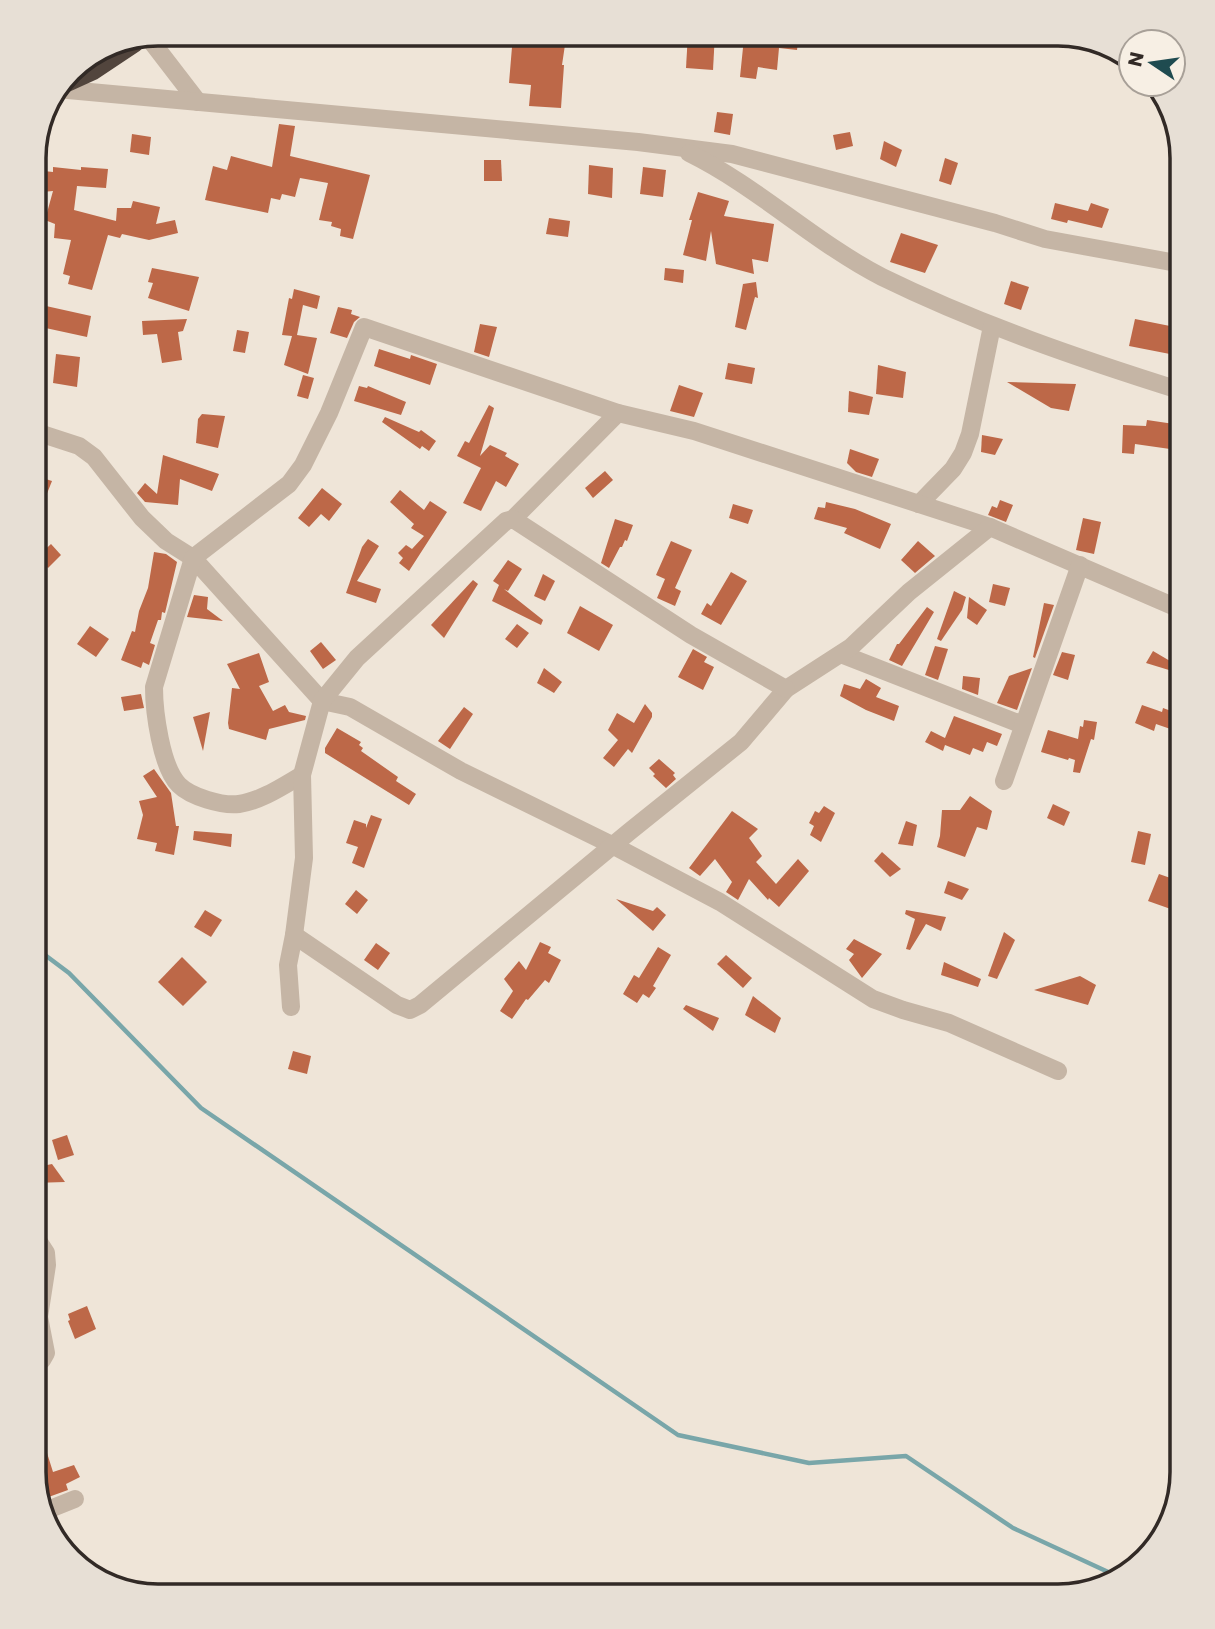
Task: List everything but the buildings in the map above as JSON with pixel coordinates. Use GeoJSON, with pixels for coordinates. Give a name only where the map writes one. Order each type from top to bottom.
{"type":"FeatureCollection","features":[{"type":"Feature","properties":{"kind":"highway"},"geometry":{"type":"LineString","coordinates":[[82,75],[116,54]]}},
{"type":"Feature","properties":{"kind":"street"},"geometry":{"type":"LineString","coordinates":[[155,46],[198,102]]}},
{"type":"Feature","properties":{"kind":"street"},"geometry":{"type":"LineString","coordinates":[[70,88],[677,147],[745,157],[995,223],[1045,239],[1170,262]]}},
{"type":"Feature","properties":{"kind":"street"},"geometry":{"type":"LineString","coordinates":[[677,147],[719,168],[832,247],[882,276],[992,326],[1170,387]]}},
{"type":"Feature","properties":{"kind":"street"},"geometry":{"type":"LineString","coordinates":[[919,504],[953,469],[963,453],[970,434],[992,326]]}},
{"type":"Feature","properties":{"kind":"street"},"geometry":{"type":"LineString","coordinates":[[302,775],[270,793],[239,804],[207,800],[178,784],[163,754],[154,709],[154,687],[193,558],[289,484],[303,465],[329,413],[364,327],[618,412],[694,431],[990,527],[1170,605]]}},
{"type":"Feature","properties":{"kind":"street"},"geometry":{"type":"LineString","coordinates":[[291,1007],[288,965],[295,935],[304,858],[302,775],[322,701],[357,658],[506,521],[513,519],[618,412]]}},
{"type":"Feature","properties":{"kind":"street"},"geometry":{"type":"LineString","coordinates":[[46,435],[79,446],[94,457],[142,518],[166,541],[193,558],[322,701],[350,707],[461,771],[614,846],[720,902],[873,999],[949,1023],[1058,1071]]}},
{"type":"Feature","properties":{"kind":"street"},"geometry":{"type":"LineString","coordinates":[[513,519],[691,635],[786,689]]}},
{"type":"Feature","properties":{"kind":"street"},"geometry":{"type":"LineString","coordinates":[[295,935],[397,1005],[410,1010],[420,1005],[741,743],[786,689],[862,639],[909,592],[990,527]]}},
{"type":"Feature","properties":{"kind":"street"},"geometry":{"type":"LineString","coordinates":[[1004,781],[1080,565]]}},
{"type":"Feature","properties":{"kind":"street"},"geometry":{"type":"LineString","coordinates":[[841,654],[1023,725]]}},
{"type":"Feature","properties":{"kind":"street"},"geometry":{"type":"LineString","coordinates":[[46,1253],[46,1272]]}},
{"type":"Feature","properties":{"kind":"street"},"geometry":{"type":"LineString","coordinates":[[52,1508],[75,1499]]}},
{"type":"Feature","properties":{"kind":"waterway"},"geometry":{"type":"LineString","coordinates":[[46,956],[69,973],[201,1108],[678,1435],[809,1463],[906,1456],[1013,1528],[1108,1572]]}}]}
